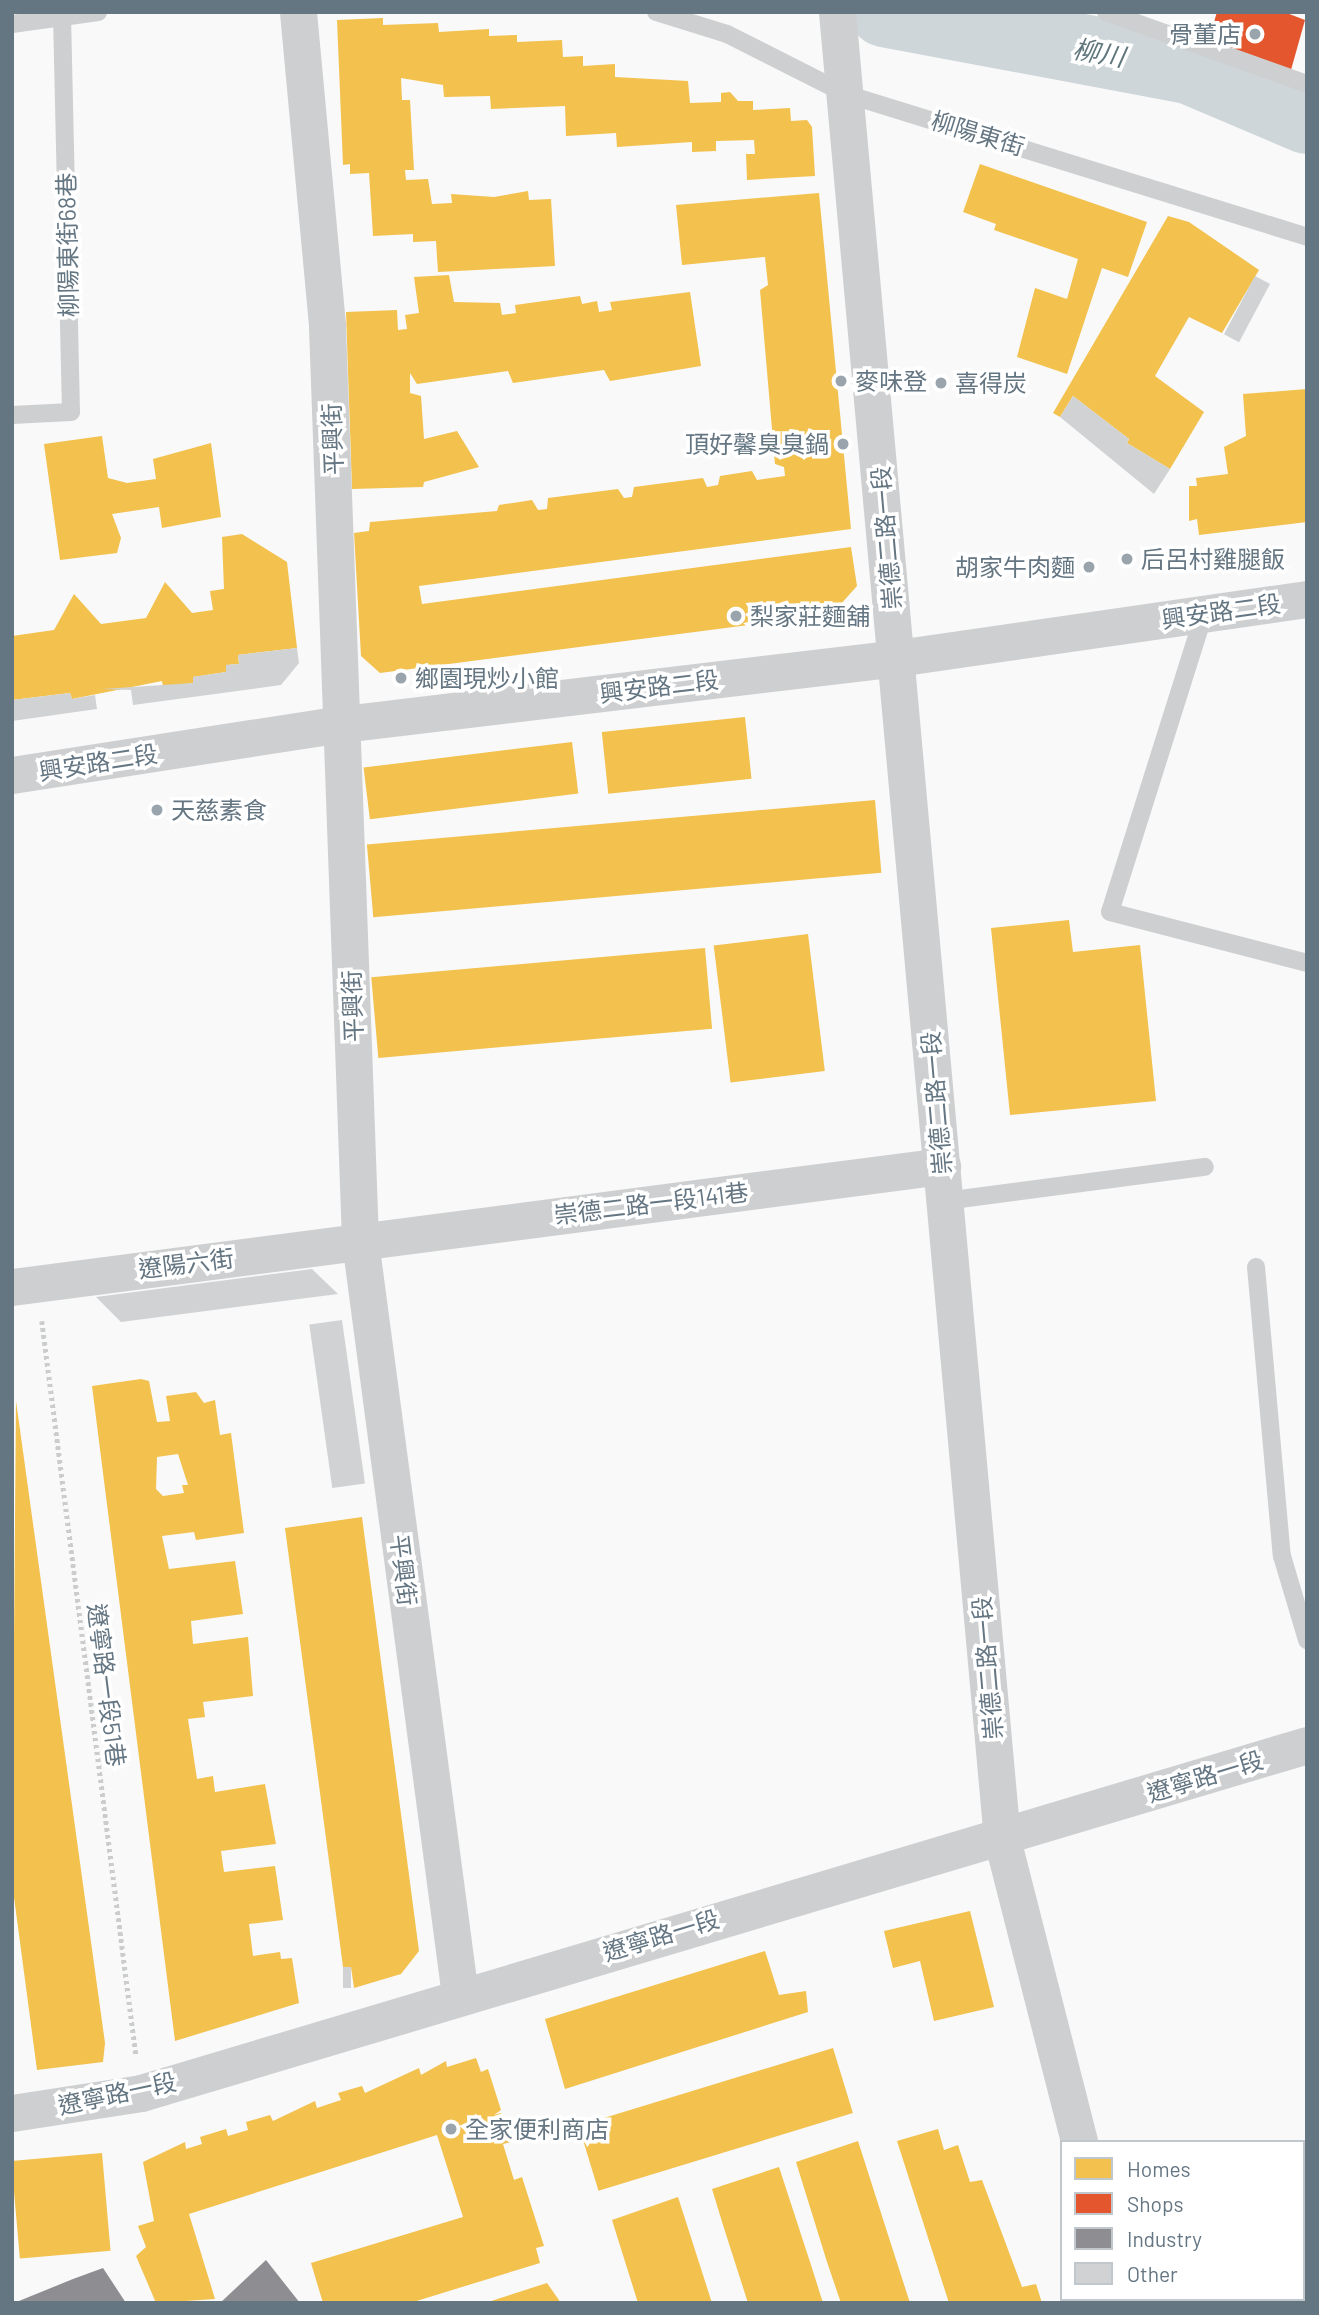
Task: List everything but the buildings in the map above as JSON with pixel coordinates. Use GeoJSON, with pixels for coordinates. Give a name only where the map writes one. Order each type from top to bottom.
{"type":"FeatureCollection","features":[{"type":"Feature","properties":{"kind":"street","name":"平興街"},"geometry":{"type":"LineString","coordinates":[[298,12],[327,327],[344,724],[360,1241],[460,1995]]}},
{"type":"Feature","properties":{"kind":"street","name":"崇德二路一段"},"geometry":{"type":"LineString","coordinates":[[837,12],[1002,1839],[1078,2140]]}},
{"type":"Feature","properties":{"kind":"street","name":"興安路二段"},"geometry":{"type":"LineString","coordinates":[[12,775],[344,724],[897,658],[1307,599]]}},
{"type":"Feature","properties":{"kind":"street","name":"崇德二路一段141巷"},"geometry":{"type":"LineString","coordinates":[[360,1241],[944,1183]]}},
{"type":"Feature","properties":{"kind":"street","name":"遼陽六街"},"geometry":{"type":"LineString","coordinates":[[25,1285],[360,1241]]}},
{"type":"Feature","properties":{"kind":"street","name":"遼寧路一段"},"geometry":{"type":"LineString","coordinates":[[12,2113],[141,2093],[460,1995],[1002,1839],[1307,1745]]}},
{"type":"Feature","properties":{"kind":"lane"},"geometry":{"type":"LineString","coordinates":[[12,24],[98,12]]}},
{"type":"Feature","properties":{"kind":"lane","name":"柳陽東街"},"geometry":{"type":"LineString","coordinates":[[656,12],[727,34],[846,94],[1307,237]]}},
{"type":"Feature","properties":{"kind":"lane"},"geometry":{"type":"LineString","coordinates":[[1106,12],[1307,84]]}},
{"type":"Feature","properties":{"kind":"lane","name":"柳陽東街68巷"},"geometry":{"type":"LineString","coordinates":[[12,415],[71,412],[62,18]]}},
{"type":"Feature","properties":{"kind":"lane"},"geometry":{"type":"LineString","coordinates":[[1204,614],[1110,912],[1307,963]]}},
{"type":"Feature","properties":{"kind":"lane"},"geometry":{"type":"LineString","coordinates":[[944,1183],[1205,1167]]}},
{"type":"Feature","properties":{"kind":"lane"},"geometry":{"type":"LineString","coordinates":[[1256,1267],[1282,1556],[1307,1640]]}},
{"type":"Feature","properties":{"kind":"path","name":"遼寧路一段51巷"},"geometry":{"type":"LineString","coordinates":[[25,1285],[141,2093]]}},
{"type":"Feature","properties":{"kind":"waterway","name":"柳川"},"geometry":{"type":"LineString","coordinates":[[884,12],[1189,69],[1307,119]]}},
{"type":"Feature","properties":{"kind":"place","name":"骨董店"},"geometry":{"type":"Point","coordinates":[1255,34]}},
{"type":"Feature","properties":{"kind":"place","name":"麥味登"},"geometry":{"type":"Point","coordinates":[841,381]}},
{"type":"Feature","properties":{"kind":"place","name":"喜得炭"},"geometry":{"type":"Point","coordinates":[941,383]}},
{"type":"Feature","properties":{"kind":"place","name":"頂好馨臭臭鍋"},"geometry":{"type":"Point","coordinates":[843,444]}},
{"type":"Feature","properties":{"kind":"place","name":"后呂村雞腿飯"},"geometry":{"type":"Point","coordinates":[1127,559]}},
{"type":"Feature","properties":{"kind":"place","name":"胡家牛肉麵"},"geometry":{"type":"Point","coordinates":[1089,567]}},
{"type":"Feature","properties":{"kind":"place","name":"梨家莊麵舖"},"geometry":{"type":"Point","coordinates":[736,616]}},
{"type":"Feature","properties":{"kind":"place","name":"鄉園現炒小館"},"geometry":{"type":"Point","coordinates":[401,678]}},
{"type":"Feature","properties":{"kind":"place","name":"天慈素食"},"geometry":{"type":"Point","coordinates":[157,810]}},
{"type":"Feature","properties":{"kind":"place","name":"全家便利商店"},"geometry":{"type":"Point","coordinates":[451,2129]}}]}
